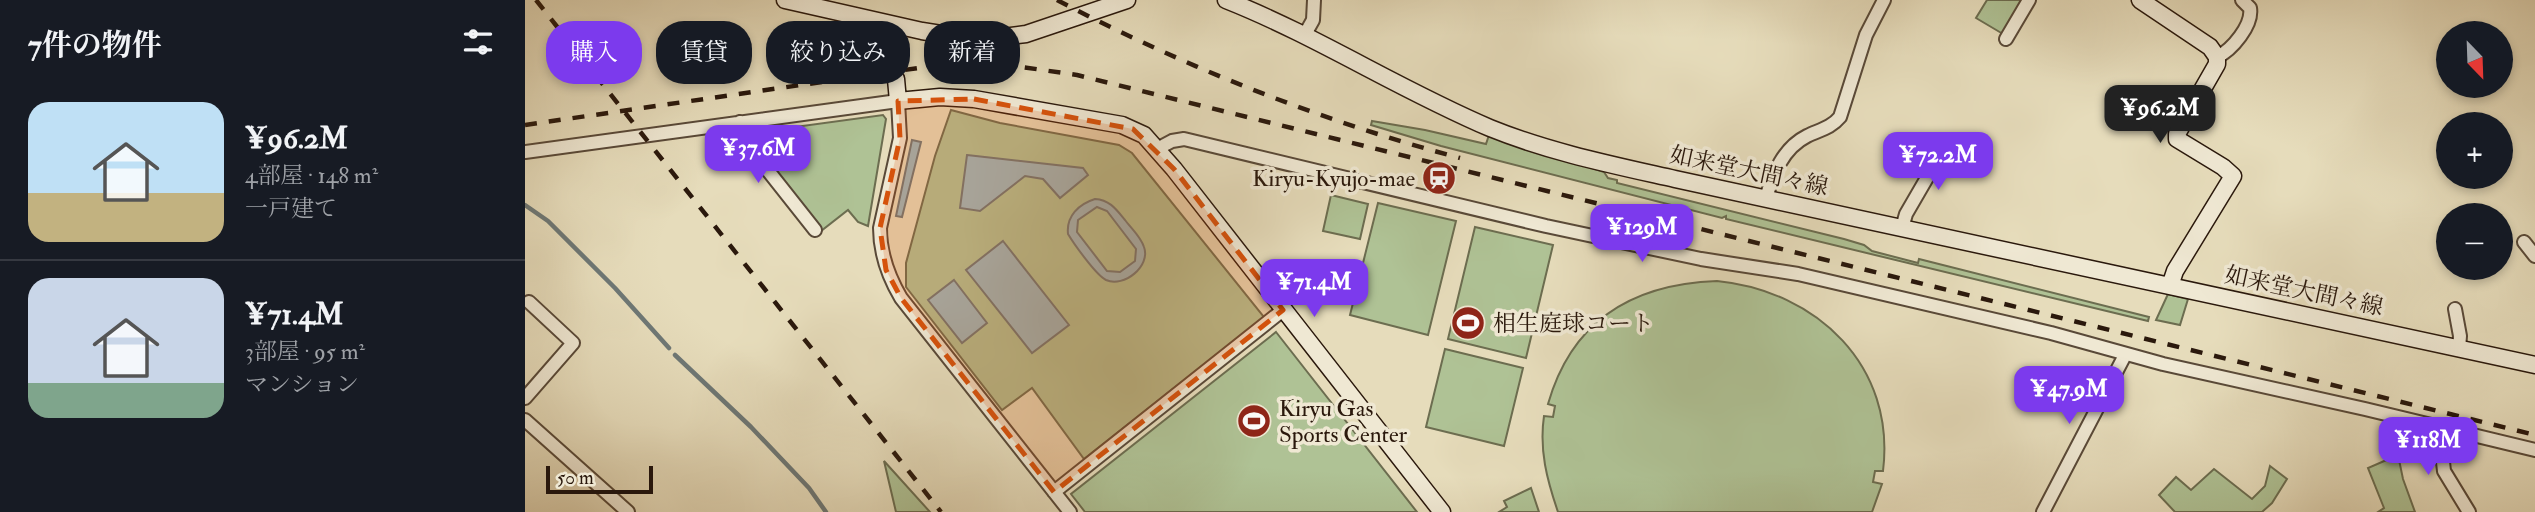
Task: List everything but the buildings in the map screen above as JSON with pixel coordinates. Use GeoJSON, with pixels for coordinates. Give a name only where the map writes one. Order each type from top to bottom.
{"type":"FeatureCollection","features":[{"type":"Feature","properties":{"kind":"main road"},"geometry":{"type":"LineString","coordinates":[[785,0],[876,21]]}},
{"type":"Feature","properties":{"kind":"main road"},"geometry":{"type":"LineString","coordinates":[[910,28],[965,38],[1005,38],[1026,34],[1127,0]]}},
{"type":"Feature","properties":{"kind":"main road","name":"如来堂大間々線"},"geometry":{"type":"LineString","coordinates":[[1226,0],[1508,134],[1574,155],[2535,365]]}},
{"type":"Feature","properties":{"kind":"main road"},"geometry":{"type":"LineString","coordinates":[[2140,0],[2210,47],[2217,57],[2217,64],[2177,134],[2177,139],[2223,167],[2232,176],[2175,271],[2170,286]]}},
{"type":"Feature","properties":{"kind":"main road"},"geometry":{"type":"LineString","coordinates":[[896,84],[898,101],[940,97],[974,99],[1122,125],[1144,135],[1442,512]]}},
{"type":"Feature","properties":{"kind":"street"},"geometry":{"type":"LineString","coordinates":[[1304,36],[1313,20],[1314,0]]}},
{"type":"Feature","properties":{"kind":"street"},"geometry":{"type":"LineString","coordinates":[[1766,198],[1786,153],[1800,140],[1830,127],[1840,117],[1866,35],[1884,0]]}},
{"type":"Feature","properties":{"kind":"street"},"geometry":{"type":"LineString","coordinates":[[2006,39],[2029,0]]}},
{"type":"Feature","properties":{"kind":"street"},"geometry":{"type":"LineString","coordinates":[[2217,57],[2232,48],[2251,16],[2250,8],[2242,0]]}},
{"type":"Feature","properties":{"kind":"street"},"geometry":{"type":"LineString","coordinates":[[525,152],[898,101],[900,138],[880,228],[886,270],[901,298],[1070,512]]}},
{"type":"Feature","properties":{"kind":"street"},"geometry":{"type":"LineString","coordinates":[[740,122],[743,139],[815,230]]}},
{"type":"Feature","properties":{"kind":"street"},"geometry":{"type":"LineString","coordinates":[[1157,149],[1171,141],[1184,139],[1546,226],[1700,259],[1798,274],[2051,333],[2125,355],[2535,450]]}},
{"type":"Feature","properties":{"kind":"street"},"geometry":{"type":"LineString","coordinates":[[1902,228],[1906,214],[1946,145]]}},
{"type":"Feature","properties":{"kind":"street"},"geometry":{"type":"LineString","coordinates":[[2524,242],[2535,256]]}},
{"type":"Feature","properties":{"kind":"street"},"geometry":{"type":"LineString","coordinates":[[525,398],[573,343],[529,302]]}},
{"type":"Feature","properties":{"kind":"street"},"geometry":{"type":"LineString","coordinates":[[2455,309],[2460,336],[2459,348]]}},
{"type":"Feature","properties":{"kind":"street"},"geometry":{"type":"LineString","coordinates":[[1054,492],[1283,310]]}},
{"type":"Feature","properties":{"kind":"street"},"geometry":{"type":"LineString","coordinates":[[2043,512],[2125,355]]}},
{"type":"Feature","properties":{"kind":"street"},"geometry":{"type":"LineString","coordinates":[[525,420],[628,512]]}},
{"type":"Feature","properties":{"kind":"street"},"geometry":{"type":"LineString","coordinates":[[2439,426],[2444,471],[2469,512]]}},
{"type":"Feature","properties":{"kind":"highlighted area"},"geometry":{"type":"Polygon","coordinates":[[[974,99],[1133,129],[1174,169],[1283,310],[1054,492],[901,298],[886,270],[880,228],[900,138],[898,101],[974,99]]]}},
{"type":"Feature","properties":{"kind":"green space"},"geometry":{"type":"Polygon","coordinates":[[[1987,0],[2023,0],[2003,34],[1976,18],[1987,0]]]}},
{"type":"Feature","properties":{"kind":"green space"},"geometry":{"type":"Polygon","coordinates":[[[951,110],[1000,123],[1119,145],[1132,153],[1264,317],[1084,459],[1032,388],[1002,410],[906,287],[906,263],[935,156],[951,110]]]}},
{"type":"Feature","properties":{"kind":"green space"},"geometry":{"type":"Polygon","coordinates":[[[883,115],[886,119],[868,226],[858,222],[848,210],[821,231],[749,138],[751,133],[883,115]]]}},
{"type":"Feature","properties":{"kind":"green space"},"geometry":{"type":"Polygon","coordinates":[[[1372,121],[1486,144],[1489,135],[1604,172],[1608,178],[1617,180],[1617,183],[1844,239],[1864,245],[1872,251],[1918,263],[1919,259],[2149,317],[2148,321],[1726,219],[1726,216],[1722,218],[1441,146],[1371,125],[1372,121]]]}},
{"type":"Feature","properties":{"kind":"green space"},"geometry":{"type":"Polygon","coordinates":[[[1331,195],[1368,204],[1360,239],[1323,231],[1331,195]]]}},
{"type":"Feature","properties":{"kind":"green space"},"geometry":{"type":"Polygon","coordinates":[[[1378,203],[1456,221],[1428,335],[1350,315],[1378,203]]]}},
{"type":"Feature","properties":{"kind":"green space"},"geometry":{"type":"Polygon","coordinates":[[[1475,227],[1553,245],[1526,358],[1448,339],[1475,227]]]}},
{"type":"Feature","properties":{"kind":"green space"},"geometry":{"type":"Polygon","coordinates":[[[1717,281],[1753,288],[1787,300],[1817,318],[1842,340],[1863,367],[1877,398],[1884,433],[1883,471],[1875,471],[1873,482],[1882,484],[1872,512],[1558,512],[1545,465],[1544,416],[1553,417],[1555,406],[1548,404],[1559,375],[1573,350],[1590,329],[1610,312],[1633,299],[1687,284],[1717,281]]]}},
{"type":"Feature","properties":{"kind":"green space"},"geometry":{"type":"Polygon","coordinates":[[[2168,294],[2188,299],[2180,325],[2156,320],[2168,294]]]}},
{"type":"Feature","properties":{"kind":"green space","name":"Kiryu Gas Sports Center"},"geometry":{"type":"Polygon","coordinates":[[[1276,332],[1417,512],[1085,512],[1071,494],[1276,332]]]}},
{"type":"Feature","properties":{"kind":"green space"},"geometry":{"type":"Polygon","coordinates":[[[1445,349],[1523,368],[1504,446],[1426,427],[1445,349]]]}},
{"type":"Feature","properties":{"kind":"green space"},"geometry":{"type":"Polygon","coordinates":[[[2398,455],[2415,512],[2378,512],[2384,508],[2368,468],[2398,455]]]}},
{"type":"Feature","properties":{"kind":"green space"},"geometry":{"type":"Polygon","coordinates":[[[884,461],[930,512],[896,512],[884,461]]]}},
{"type":"Feature","properties":{"kind":"green space"},"geometry":{"type":"Polygon","coordinates":[[[2270,466],[2287,479],[2272,503],[2262,512],[2175,512],[2159,495],[2176,477],[2191,490],[2214,469],[2252,499],[2265,486],[2270,466]]]}},
{"type":"Feature","properties":{"kind":"green space"},"geometry":{"type":"Polygon","coordinates":[[[1531,488],[1539,512],[1499,512],[1507,507],[1504,501],[1531,488]]]}},
{"type":"Feature","properties":{"kind":"water"},"geometry":{"type":"Polygon","coordinates":[[[912,140],[921,142],[902,217],[896,216],[912,140]]]}},
{"type":"Feature","properties":{"kind":"water"},"geometry":{"type":"Polygon","coordinates":[[[967,155],[1083,168],[1088,175],[1060,198],[1043,179],[1025,176],[980,211],[960,208],[967,155]]]}},
{"type":"Feature","properties":{"kind":"water"},"geometry":{"type":"Polygon","coordinates":[[[1089,201],[1105,201],[1112,206],[1143,243],[1144,261],[1128,278],[1113,282],[1106,280],[1085,259],[1068,234],[1071,216],[1089,201]],[[1097,207],[1078,220],[1077,232],[1107,271],[1120,272],[1135,261],[1136,249],[1107,211],[1097,207]]]}},
{"type":"Feature","properties":{"kind":"water"},"geometry":{"type":"Polygon","coordinates":[[[1003,241],[1069,325],[1032,353],[966,270],[1003,241]]]}},
{"type":"Feature","properties":{"kind":"water"},"geometry":{"type":"Polygon","coordinates":[[[954,280],[987,323],[962,343],[928,300],[954,280]]]}},
{"type":"Feature","properties":{"kind":"waterway"},"geometry":{"type":"LineString","coordinates":[[525,205],[548,221],[615,288],[669,348]]}},
{"type":"Feature","properties":{"kind":"waterway"},"geometry":{"type":"LineString","coordinates":[[675,355],[751,427],[809,488],[826,512]]}},
{"type":"Feature","properties":{"kind":"railway"},"geometry":{"type":"LineString","coordinates":[[536,0],[941,512]]}},
{"type":"Feature","properties":{"kind":"railway"},"geometry":{"type":"LineString","coordinates":[[1057,0],[1154,48],[1254,90],[1356,127],[1460,158]]}},
{"type":"Feature","properties":{"kind":"railway"},"geometry":{"type":"LineString","coordinates":[[525,125],[918,68],[1015,66],[1077,75],[2535,435]]}},
{"type":"Feature","properties":{"kind":"place","name":"Kiryu-Kyujo-mae"},"geometry":{"type":"Point","coordinates":[1439,178]}},
{"type":"Feature","properties":{"kind":"place","name":"相生庭球コート"},"geometry":{"type":"Point","coordinates":[1468,323]}},
{"type":"Feature","properties":{"kind":"place","name":"Kiryu Gas Sports Center"},"geometry":{"type":"Point","coordinates":[1254,421]}}]}
